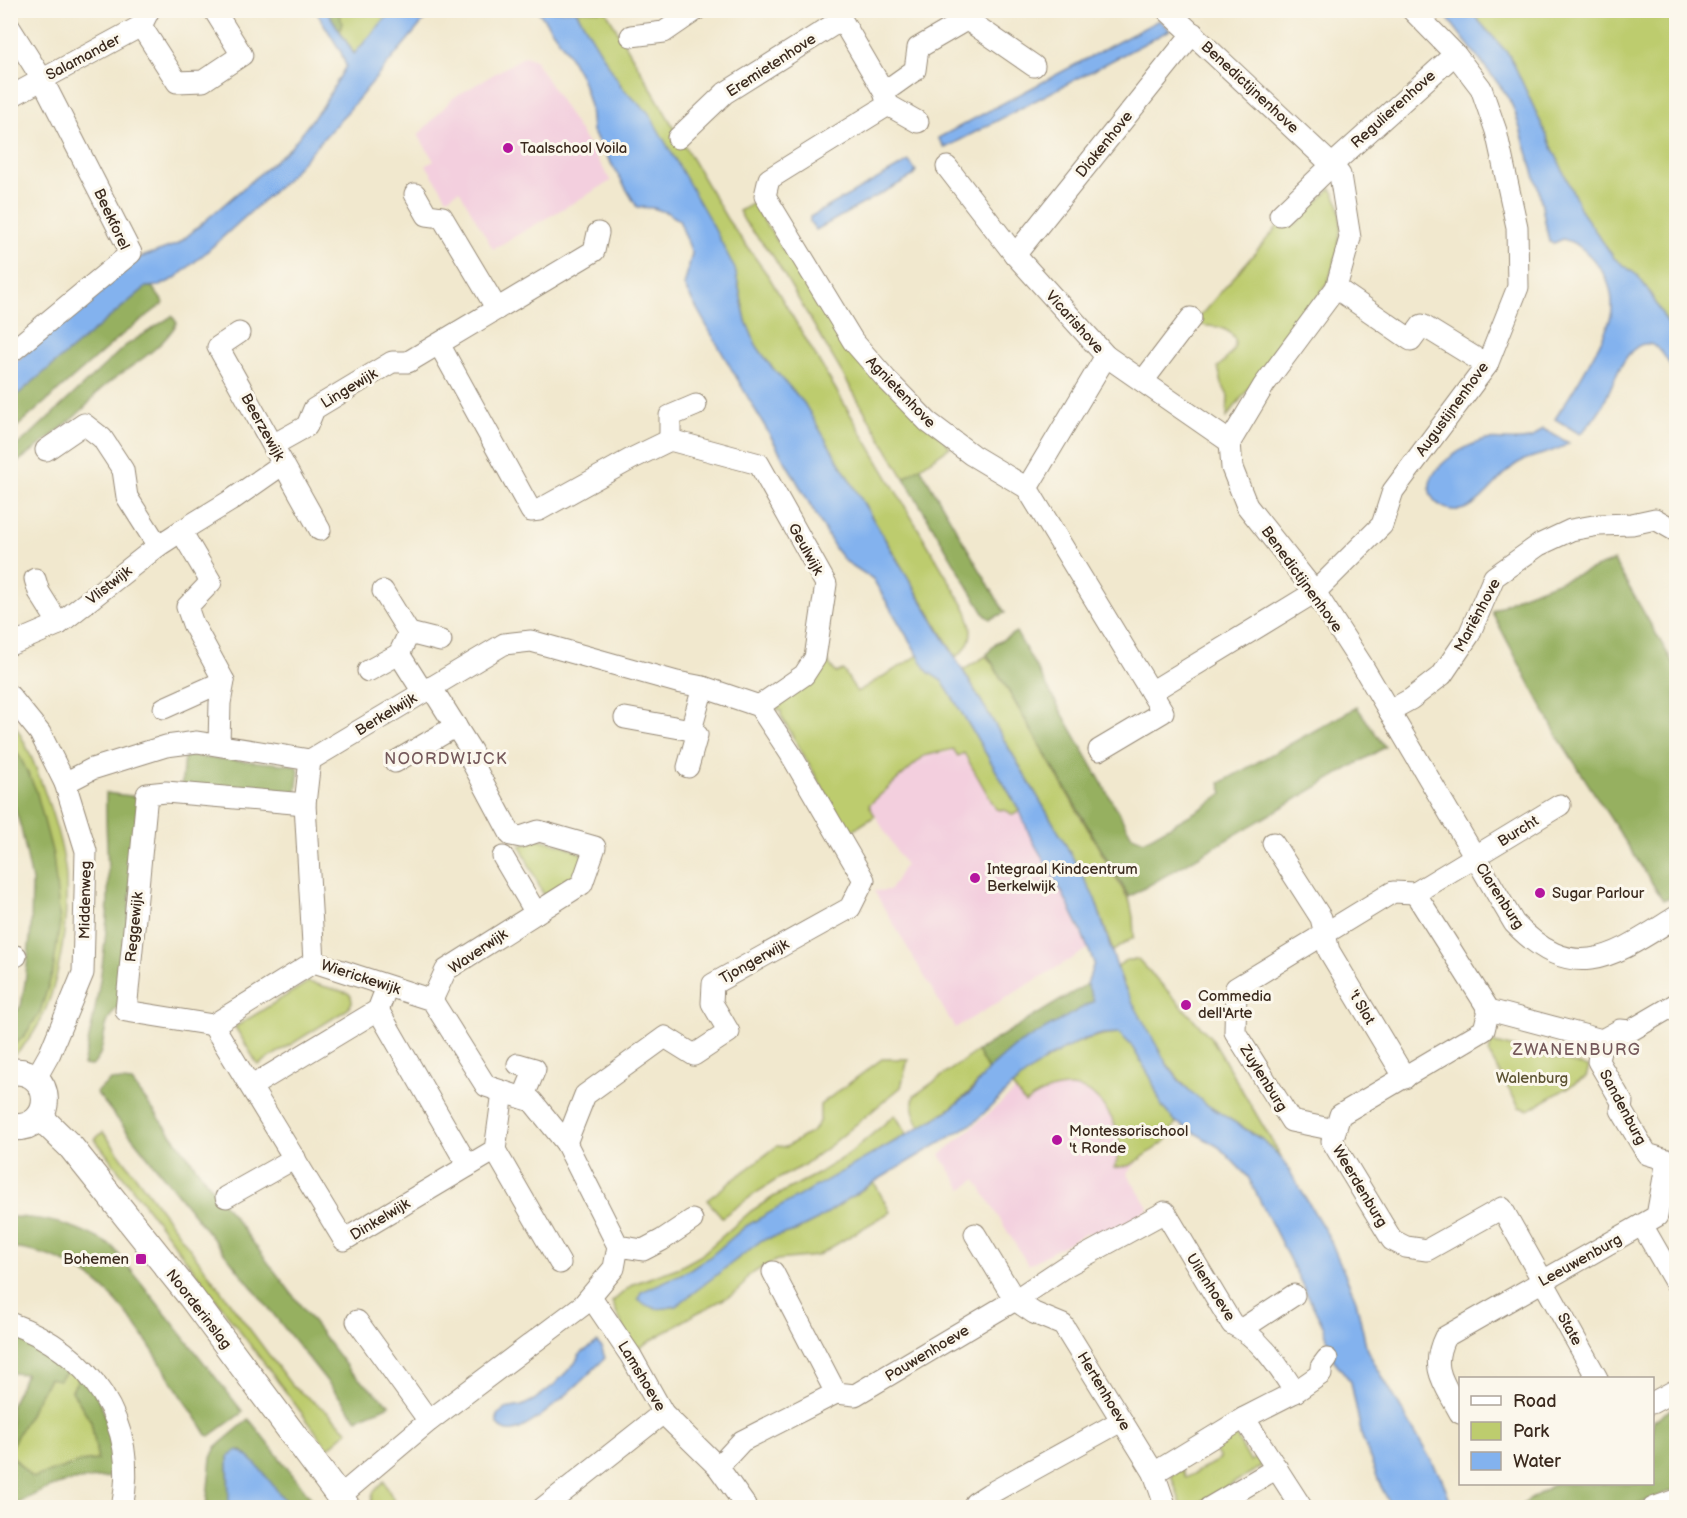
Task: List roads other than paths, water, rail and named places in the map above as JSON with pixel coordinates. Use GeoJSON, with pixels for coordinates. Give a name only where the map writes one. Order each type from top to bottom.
{"type":"FeatureCollection","features":[{"type":"Feature","properties":{"kind":"main road"},"geometry":{"type":"LineString","coordinates":[[10,1072],[18,1071],[36,1078],[43,1087],[46,1097],[45,1108],[40,1117],[27,1126],[10,1127]]}},
{"type":"Feature","properties":{"kind":"main road","name":"Noorderinslag"},"geometry":{"type":"LineString","coordinates":[[40,1117],[71,1147],[192,1297],[344,1502]]}},
{"type":"Feature","properties":{"kind":"street"},"geometry":{"type":"LineString","coordinates":[[145,18],[177,82],[203,81],[243,55],[214,10]]}},
{"type":"Feature","properties":{"kind":"street"},"geometry":{"type":"LineString","coordinates":[[631,36],[664,32],[696,10]]}},
{"type":"Feature","properties":{"kind":"street","name":"Benedictijnenhove"},"geometry":{"type":"LineString","coordinates":[[1167,10],[1340,175],[1350,238],[1336,288],[1264,385],[1230,442],[1232,468],[1247,506],[1315,592],[1389,711]]}},
{"type":"Feature","properties":{"kind":"street","name":"Augustijnenhove"},"geometry":{"type":"LineString","coordinates":[[1315,592],[1382,525],[1394,491],[1470,384],[1487,365],[1518,287],[1517,227],[1496,131],[1481,88],[1455,54],[1412,10]]}},
{"type":"Feature","properties":{"kind":"street"},"geometry":{"type":"LineString","coordinates":[[838,15],[886,98],[918,122]]}},
{"type":"Feature","properties":{"kind":"street","name":"Eremietenhove"},"geometry":{"type":"LineString","coordinates":[[678,138],[725,93],[838,15]]}},
{"type":"Feature","properties":{"kind":"street"},"geometry":{"type":"LineString","coordinates":[[960,15],[1034,66]]}},
{"type":"Feature","properties":{"kind":"street","name":"Agnietenhove"},"geometry":{"type":"LineString","coordinates":[[960,15],[918,48],[915,70],[886,98],[769,178],[765,196],[853,341],[886,379],[928,422],[972,455],[1027,488],[1151,692],[1163,712],[1099,750]]}},
{"type":"Feature","properties":{"kind":"street","name":"Salamander"},"geometry":{"type":"LineString","coordinates":[[10,97],[145,18]]}},
{"type":"Feature","properties":{"kind":"street"},"geometry":{"type":"LineString","coordinates":[[10,28],[42,79]]}},
{"type":"Feature","properties":{"kind":"street","name":"Diakenhove"},"geometry":{"type":"LineString","coordinates":[[1015,255],[1193,33]]}},
{"type":"Feature","properties":{"kind":"street","name":"Regulierenhove"},"geometry":{"type":"LineString","coordinates":[[1332,165],[1455,54]]}},
{"type":"Feature","properties":{"kind":"street","name":"Beekforel"},"geometry":{"type":"LineString","coordinates":[[10,353],[131,253],[42,79]]}},
{"type":"Feature","properties":{"kind":"street"},"geometry":{"type":"LineString","coordinates":[[1280,215],[1332,165]]}},
{"type":"Feature","properties":{"kind":"street","name":"Vicarishove"},"geometry":{"type":"LineString","coordinates":[[947,167],[1015,255],[1106,356],[1027,488]]}},
{"type":"Feature","properties":{"kind":"street"},"geometry":{"type":"LineString","coordinates":[[415,194],[427,215],[442,217],[497,309]]}},
{"type":"Feature","properties":{"kind":"street","name":"Lingewijk"},"geometry":{"type":"LineString","coordinates":[[273,445],[308,426],[314,409],[392,362],[408,362],[594,251],[598,233]]}},
{"type":"Feature","properties":{"kind":"street"},"geometry":{"type":"LineString","coordinates":[[1336,288],[1412,340],[1422,325],[1487,365]]}},
{"type":"Feature","properties":{"kind":"street"},"geometry":{"type":"LineString","coordinates":[[1143,381],[1191,318]]}},
{"type":"Feature","properties":{"kind":"street","name":"Beerzewijk"},"geometry":{"type":"LineString","coordinates":[[239,333],[218,347],[320,530]]}},
{"type":"Feature","properties":{"kind":"street"},"geometry":{"type":"LineString","coordinates":[[439,344],[531,511],[539,510],[670,440],[670,416],[696,405]]}},
{"type":"Feature","properties":{"kind":"street"},"geometry":{"type":"LineString","coordinates":[[1106,356],[1230,442]]}},
{"type":"Feature","properties":{"kind":"street"},"geometry":{"type":"LineString","coordinates":[[46,450],[84,424],[102,438],[123,470],[127,497],[158,546]]}},
{"type":"Feature","properties":{"kind":"street","name":"Geulwijk"},"geometry":{"type":"LineString","coordinates":[[670,440],[759,464],[826,584],[815,658],[804,675],[759,706]]}},
{"type":"Feature","properties":{"kind":"street"},"geometry":{"type":"LineString","coordinates":[[219,744],[220,703],[224,681],[187,607],[211,582],[182,531],[283,464]]}},
{"type":"Feature","properties":{"kind":"street","name":"Mariënhove"},"geometry":{"type":"LineString","coordinates":[[1389,711],[1411,699],[1442,675],[1469,635],[1494,577],[1539,545],[1571,530],[1599,525],[1632,524],[1655,519],[1677,531]]}},
{"type":"Feature","properties":{"kind":"street","name":"Vlistwijk"},"geometry":{"type":"LineString","coordinates":[[12,644],[59,624],[158,546],[182,531]]}},
{"type":"Feature","properties":{"kind":"street"},"geometry":{"type":"LineString","coordinates":[[35,579],[39,592],[59,624]]}},
{"type":"Feature","properties":{"kind":"street"},"geometry":{"type":"LineString","coordinates":[[383,591],[409,633],[441,641]]}},
{"type":"Feature","properties":{"kind":"street"},"geometry":{"type":"LineString","coordinates":[[1151,692],[1315,592]]}},
{"type":"Feature","properties":{"kind":"street"},"geometry":{"type":"LineString","coordinates":[[368,671],[399,654],[409,633]]}},
{"type":"Feature","properties":{"kind":"street","name":"Berkelwijk"},"geometry":{"type":"LineString","coordinates":[[310,760],[504,644],[531,641],[677,682],[703,687],[759,706]]}},
{"type":"Feature","properties":{"kind":"street"},"geometry":{"type":"LineString","coordinates":[[399,654],[427,689]]}},
{"type":"Feature","properties":{"kind":"street"},"geometry":{"type":"LineString","coordinates":[[164,708],[224,681]]}},
{"type":"Feature","properties":{"kind":"street"},"geometry":{"type":"LineString","coordinates":[[691,730],[703,687]]}},
{"type":"Feature","properties":{"kind":"street","name":"Waverwijk"},"geometry":{"type":"LineString","coordinates":[[427,689],[456,726],[472,752],[472,762],[511,835],[521,837],[539,831],[595,847],[582,884],[446,970],[432,1000]]}},
{"type":"Feature","properties":{"kind":"street","name":"Middenweg"},"geometry":{"type":"LineString","coordinates":[[10,696],[40,733],[65,783],[86,851],[83,973],[50,1053],[36,1078]]}},
{"type":"Feature","properties":{"kind":"street","name":"Tjongerwijk"},"geometry":{"type":"LineString","coordinates":[[566,1143],[585,1095],[665,1037],[694,1056],[729,1032],[712,1003],[713,984],[850,908],[864,880],[790,753],[759,706]]}},
{"type":"Feature","properties":{"kind":"street","name":"Clarenburg"},"geometry":{"type":"LineString","coordinates":[[1389,711],[1514,923],[1531,941],[1551,953],[1576,959],[1599,958],[1621,951],[1677,917]]}},
{"type":"Feature","properties":{"kind":"street"},"geometry":{"type":"LineString","coordinates":[[625,718],[691,730],[697,735],[688,767]]}},
{"type":"Feature","properties":{"kind":"street"},"geometry":{"type":"LineString","coordinates":[[395,762],[456,726]]}},
{"type":"Feature","properties":{"kind":"street"},"geometry":{"type":"LineString","coordinates":[[65,783],[92,769],[166,746],[197,742],[310,760]]}},
{"type":"Feature","properties":{"kind":"street","name":"Wierickewijk"},"geometry":{"type":"LineString","coordinates":[[310,760],[305,804],[314,962],[432,1000]]}},
{"type":"Feature","properties":{"kind":"street","name":"Reggewijk"},"geometry":{"type":"LineString","coordinates":[[213,1025],[126,1011],[147,794],[166,792],[305,804]]}},
{"type":"Feature","properties":{"kind":"street","name":"Burcht"},"geometry":{"type":"LineString","coordinates":[[1475,858],[1560,805]]}},
{"type":"Feature","properties":{"kind":"street"},"geometry":{"type":"LineString","coordinates":[[1273,843],[1321,918],[1326,933]]}},
{"type":"Feature","properties":{"kind":"street"},"geometry":{"type":"LineString","coordinates":[[503,857],[536,913]]}},
{"type":"Feature","properties":{"kind":"street","name":"Zuylenburg"},"geometry":{"type":"LineString","coordinates":[[1335,1130],[1291,1121],[1235,1032],[1236,988],[1393,892],[1415,893],[1475,858]]}},
{"type":"Feature","properties":{"kind":"street"},"geometry":{"type":"LineString","coordinates":[[1415,893],[1490,1010],[1602,1040],[1620,1030],[1630,1031],[1677,1004]]}},
{"type":"Feature","properties":{"kind":"street","name":"'t Slot"},"geometry":{"type":"LineString","coordinates":[[1326,933],[1329,951],[1405,1078]]}},
{"type":"Feature","properties":{"kind":"street"},"geometry":{"type":"LineString","coordinates":[[213,1025],[314,962]]}},
{"type":"Feature","properties":{"kind":"street"},"geometry":{"type":"LineString","coordinates":[[252,1086],[378,1010],[388,986]]}},
{"type":"Feature","properties":{"kind":"street"},"geometry":{"type":"LineString","coordinates":[[344,1502],[429,1421],[591,1297],[614,1268],[618,1246],[566,1143],[532,1101],[486,1086],[432,1000]]}},
{"type":"Feature","properties":{"kind":"street"},"geometry":{"type":"LineString","coordinates":[[378,1010],[468,1166]]}},
{"type":"Feature","properties":{"kind":"street","name":"Weerdenburg"},"geometry":{"type":"LineString","coordinates":[[1490,1010],[1484,1030],[1340,1115],[1332,1141],[1392,1240],[1406,1247],[1427,1250],[1502,1208],[1542,1281]]}},
{"type":"Feature","properties":{"kind":"street","name":"Dinkelwijk"},"geometry":{"type":"LineString","coordinates":[[213,1025],[344,1240],[495,1150]]}},
{"type":"Feature","properties":{"kind":"street","name":"Sandenburg"},"geometry":{"type":"LineString","coordinates":[[1602,1040],[1598,1061],[1622,1102],[1621,1110],[1647,1154],[1672,1161]]}},
{"type":"Feature","properties":{"kind":"street"},"geometry":{"type":"LineString","coordinates":[[518,1064],[535,1070],[513,1095],[495,1150],[560,1263]]}},
{"type":"Feature","properties":{"kind":"street"},"geometry":{"type":"LineString","coordinates":[[226,1197],[295,1158]]}},
{"type":"Feature","properties":{"kind":"street","name":"Leeuwenburg"},"geometry":{"type":"LineString","coordinates":[[1459,1409],[1439,1373],[1438,1352],[1445,1337],[1657,1216],[1672,1161]]}},
{"type":"Feature","properties":{"kind":"street","name":"Uilenhoeve"},"geometry":{"type":"LineString","coordinates":[[1015,1300],[1066,1266],[1164,1212],[1232,1324],[1242,1329],[1271,1354],[1295,1392]]}},
{"type":"Feature","properties":{"kind":"street"},"geometry":{"type":"LineString","coordinates":[[618,1246],[643,1250],[692,1220]]}},
{"type":"Feature","properties":{"kind":"street"},"geometry":{"type":"LineString","coordinates":[[1642,1225],[1677,1284]]}},
{"type":"Feature","properties":{"kind":"street"},"geometry":{"type":"LineString","coordinates":[[975,1234],[1015,1300]]}},
{"type":"Feature","properties":{"kind":"street"},"geometry":{"type":"LineString","coordinates":[[773,1272],[836,1393]]}},
{"type":"Feature","properties":{"kind":"street","name":"State"},"geometry":{"type":"LineString","coordinates":[[1542,1281],[1596,1377]]}},
{"type":"Feature","properties":{"kind":"street"},"geometry":{"type":"LineString","coordinates":[[1242,1329],[1294,1295]]}},
{"type":"Feature","properties":{"kind":"street","name":"Lamshoeve"},"geometry":{"type":"LineString","coordinates":[[591,1297],[631,1356],[663,1413],[718,1467],[745,1506]]}},
{"type":"Feature","properties":{"kind":"street","name":"Pauwenhoeve"},"geometry":{"type":"LineString","coordinates":[[718,1467],[742,1441],[836,1393],[855,1395],[1015,1300]]}},
{"type":"Feature","properties":{"kind":"street","name":"Hertenhoeve"},"geometry":{"type":"LineString","coordinates":[[1015,1300],[1034,1313],[1063,1325],[1154,1473],[1166,1508]]}},
{"type":"Feature","properties":{"kind":"street"},"geometry":{"type":"LineString","coordinates":[[357,1321],[429,1421]]}},
{"type":"Feature","properties":{"kind":"street"},"geometry":{"type":"LineString","coordinates":[[10,1323],[54,1343],[78,1363],[100,1388],[117,1422],[125,1454],[125,1493],[122,1508]]}},
{"type":"Feature","properties":{"kind":"street"},"geometry":{"type":"LineString","coordinates":[[1154,1473],[1244,1418],[1295,1392],[1321,1374],[1321,1367],[1327,1359]]}},
{"type":"Feature","properties":{"kind":"street"},"geometry":{"type":"LineString","coordinates":[[1654,1402],[1677,1390]]}},
{"type":"Feature","properties":{"kind":"street"},"geometry":{"type":"LineString","coordinates":[[543,1508],[663,1413]]}},
{"type":"Feature","properties":{"kind":"street"},"geometry":{"type":"LineString","coordinates":[[1244,1418],[1302,1508]]}},
{"type":"Feature","properties":{"kind":"street"},"geometry":{"type":"LineString","coordinates":[[973,1508],[975,1503],[989,1494],[1121,1420]]}},
{"type":"Feature","properties":{"kind":"street"},"geometry":{"type":"LineString","coordinates":[[1209,1508],[1277,1468]]}},
{"type":"Feature","properties":{"kind":"street"},"geometry":{"type":"LineString","coordinates":[[1653,1508],[1677,1500]]}},
{"type":"Feature","properties":{"kind":"water"},"geometry":{"type":"Polygon","coordinates":[[[316,11],[327,11],[354,54],[392,11],[432,11],[349,110],[285,181],[174,279],[159,286],[146,287],[11,400],[11,366],[139,258],[178,244],[291,147],[324,104],[346,66],[341,52],[316,11]]]}},
{"type":"Feature","properties":{"kind":"water"},"geometry":{"type":"Polygon","coordinates":[[[538,11],[576,11],[623,89],[648,112],[735,269],[746,321],[756,345],[770,365],[804,403],[1061,836],[1095,899],[1122,983],[1168,1066],[1181,1083],[1204,1103],[1264,1141],[1283,1160],[1329,1237],[1356,1300],[1367,1350],[1442,1479],[1452,1506],[1469,1507],[1392,1507],[1381,1487],[1362,1437],[1351,1382],[1333,1359],[1324,1328],[1248,1177],[1219,1147],[1176,1122],[1162,1107],[1151,1078],[1131,1045],[1119,1033],[1102,1034],[1082,1040],[1046,1059],[1012,1086],[975,1122],[864,1188],[817,1220],[795,1231],[762,1240],[676,1306],[656,1308],[638,1299],[641,1292],[690,1270],[711,1256],[746,1226],[947,1112],[972,1091],[988,1070],[1014,1047],[1094,1001],[1087,984],[1094,963],[1081,931],[1030,836],[1020,811],[956,703],[942,681],[928,672],[873,579],[845,561],[836,550],[684,286],[692,253],[679,220],[653,208],[637,207],[592,131],[590,106],[582,79],[564,47],[538,11]]]}},
{"type":"Feature","properties":{"kind":"water"},"geometry":{"type":"Polygon","coordinates":[[[1442,11],[1470,11],[1510,56],[1582,212],[1614,258],[1638,276],[1676,338],[1676,377],[1665,357],[1656,347],[1646,344],[1637,346],[1622,364],[1603,405],[1580,434],[1555,419],[1605,332],[1612,309],[1609,284],[1600,268],[1581,248],[1563,239],[1554,243],[1549,242],[1539,191],[1515,112],[1507,95],[1442,11]]]}},
{"type":"Feature","properties":{"kind":"water"},"geometry":{"type":"Polygon","coordinates":[[[1159,20],[1170,30],[945,148],[938,138],[1159,20]]]}},
{"type":"Feature","properties":{"kind":"water"},"geometry":{"type":"Polygon","coordinates":[[[909,161],[916,171],[913,176],[816,230],[810,222],[810,217],[909,161]]]}},
{"type":"Feature","properties":{"kind":"water"},"geometry":{"type":"Polygon","coordinates":[[[1543,429],[1569,443],[1557,450],[1518,463],[1476,503],[1466,508],[1456,510],[1445,508],[1432,497],[1430,483],[1434,474],[1440,466],[1458,452],[1486,440],[1527,439],[1543,429]]]}},
{"type":"Feature","properties":{"kind":"water"},"geometry":{"type":"Polygon","coordinates":[[[597,1342],[605,1358],[587,1376],[547,1411],[523,1427],[511,1431],[500,1428],[497,1424],[497,1415],[505,1409],[522,1406],[534,1400],[554,1385],[575,1363],[580,1354],[597,1342]]]}},
{"type":"Feature","properties":{"kind":"water"},"geometry":{"type":"Polygon","coordinates":[[[238,1450],[258,1467],[290,1507],[229,1507],[228,1457],[238,1450]]]}},
{"type":"Feature","properties":{"kind":"place","name":"Taalschool Voila"},"geometry":{"type":"Point","coordinates":[508,148]}},
{"type":"Feature","properties":{"kind":"place","name":"Integraal Kindcentrum Berkelwijk"},"geometry":{"type":"Point","coordinates":[975,878]}},
{"type":"Feature","properties":{"kind":"place","name":"Sugar Parlour"},"geometry":{"type":"Point","coordinates":[1540,893]}},
{"type":"Feature","properties":{"kind":"place","name":"Commedia dell'Arte"},"geometry":{"type":"Point","coordinates":[1186,1005]}},
{"type":"Feature","properties":{"kind":"place","name":"Montessorischool 't Ronde"},"geometry":{"type":"Point","coordinates":[1057,1140]}},
{"type":"Feature","properties":{"kind":"place","name":"Bohemen"},"geometry":{"type":"Point","coordinates":[141,1259]}},
{"type":"Feature","properties":{"kind":"district","name":"NOORDWIJCK"},"geometry":{"type":"Point","coordinates":[446,758]}},
{"type":"Feature","properties":{"kind":"district","name":"ZWANENBURG"},"geometry":{"type":"Point","coordinates":[1577,1049]}},
{"type":"Feature","properties":{"kind":"park label","name":"Walenburg"},"geometry":{"type":"Point","coordinates":[1532,1078]}}]}
